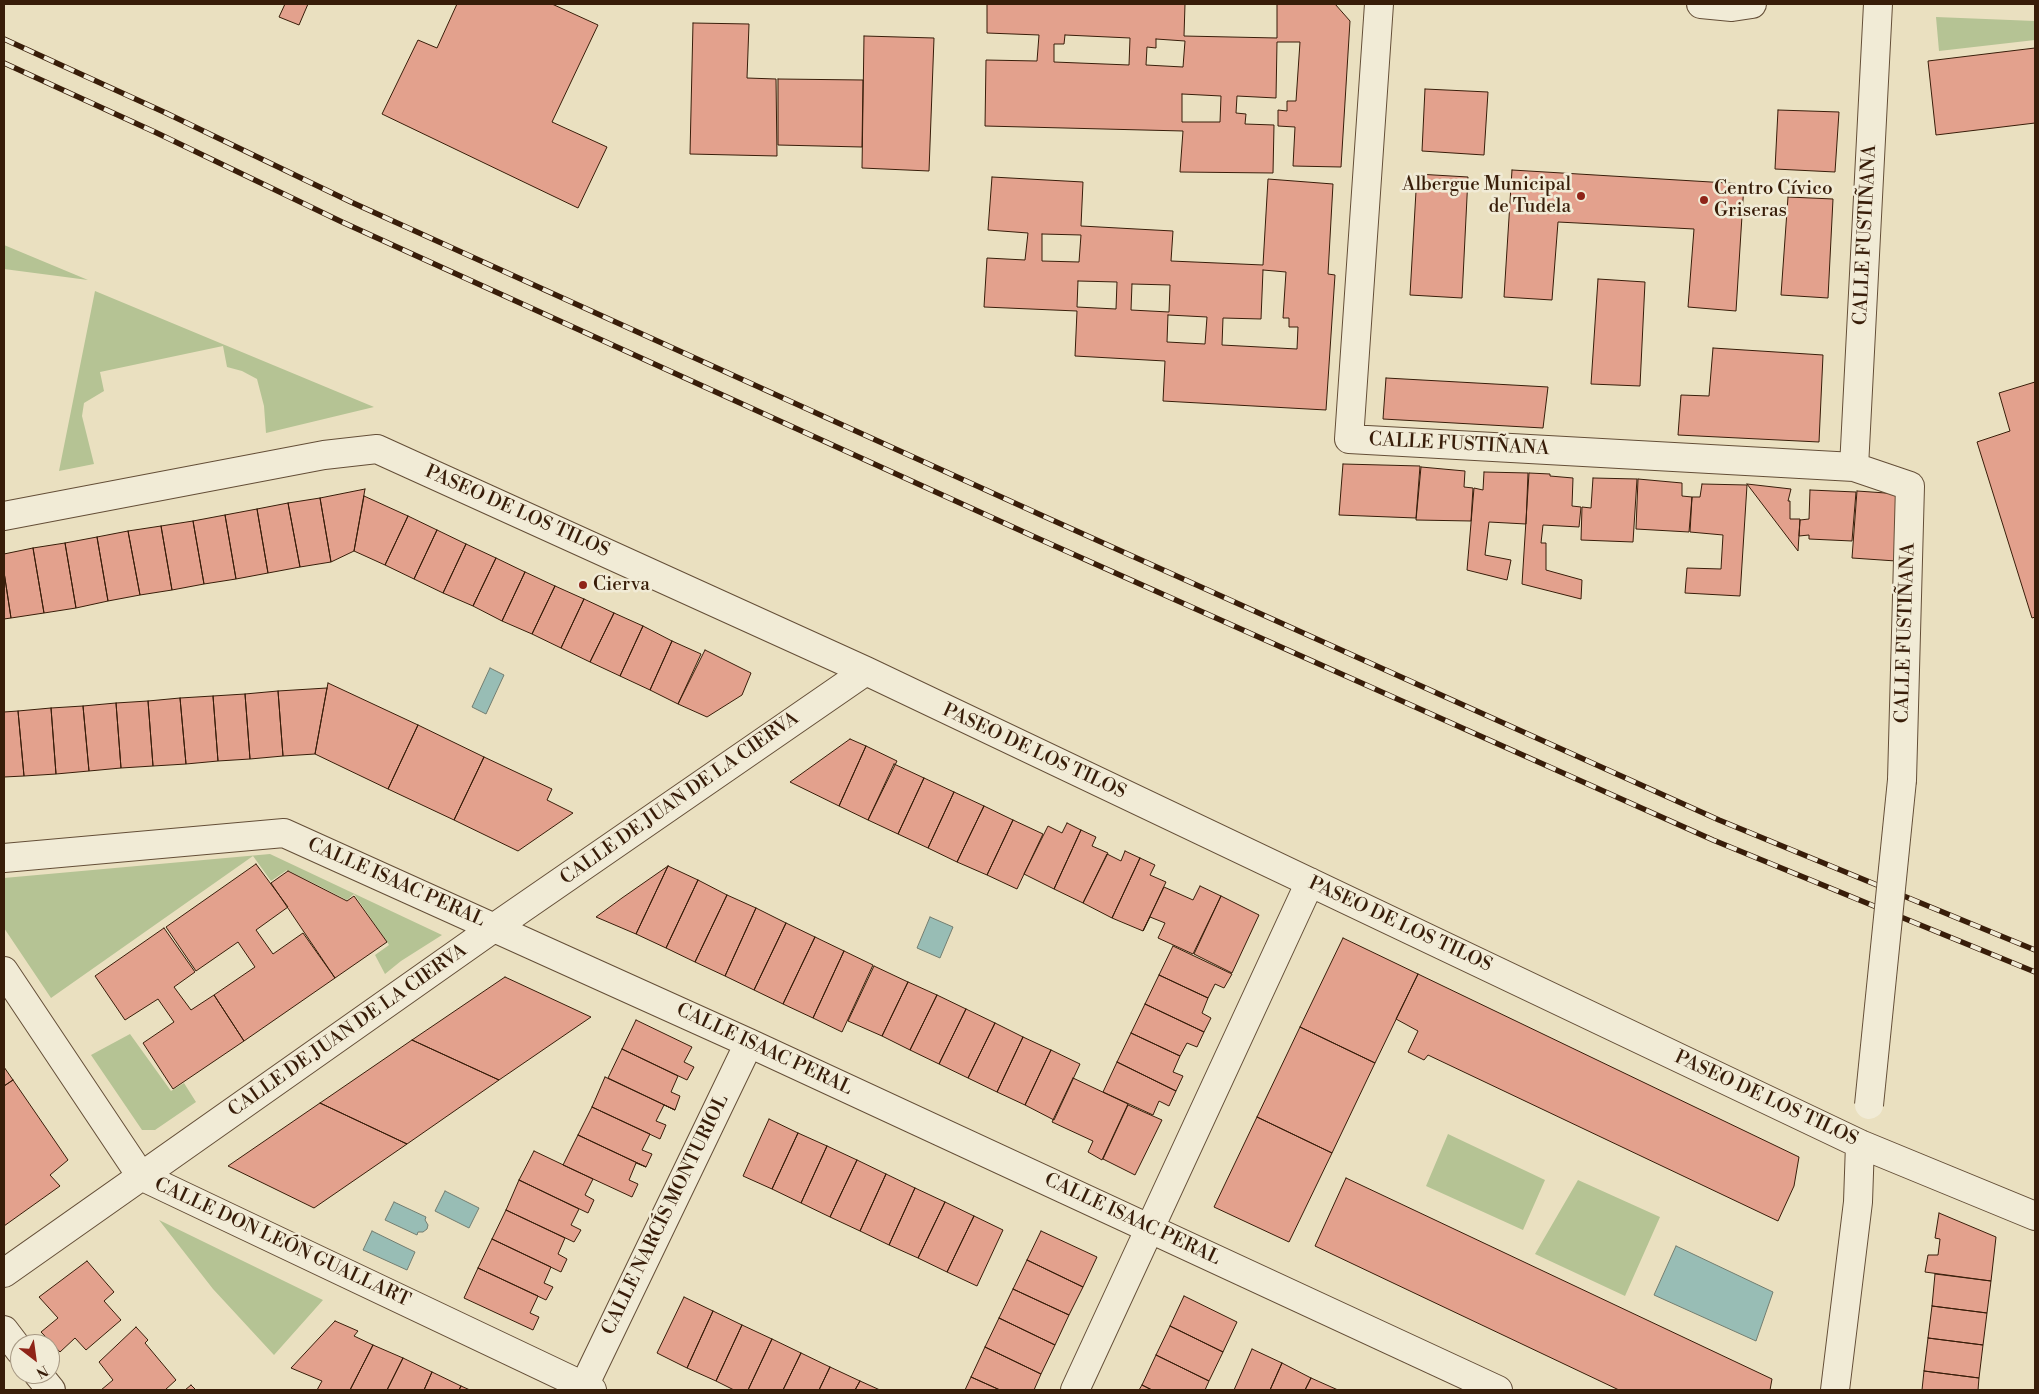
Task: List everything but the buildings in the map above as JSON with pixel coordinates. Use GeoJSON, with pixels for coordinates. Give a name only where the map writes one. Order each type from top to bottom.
{"type":"FeatureCollection","features":[{"type":"Feature","properties":{"kind":"street","name":"CALLE FUSTIÑANA"},"geometry":{"type":"LineString","coordinates":[[1379,4],[1349,439],[1854,466],[1910,486],[1902,780],[1869,1105]]}},
{"type":"Feature","properties":{"kind":"street"},"geometry":{"type":"LineString","coordinates":[[1701,4],[1732,7],[1752,4]]}},
{"type":"Feature","properties":{"kind":"street","name":"CALLE FUSTIÑANA"},"geometry":{"type":"LineString","coordinates":[[1854,466],[1878,4]]}},
{"type":"Feature","properties":{"kind":"street","name":"PASEO DE LOS TILOS"},"geometry":{"type":"LineString","coordinates":[[4,516],[324,455],[377,449],[866,671],[1860,1144],[2035,1216]]}},
{"type":"Feature","properties":{"kind":"street","name":"CALLE DE JUAN DE LA CIERVA"},"geometry":{"type":"LineString","coordinates":[[4,1273],[495,927],[866,671]]}},
{"type":"Feature","properties":{"kind":"street","name":"CALLE ISAAC PERAL"},"geometry":{"type":"LineString","coordinates":[[4,858],[284,833],[748,1042],[1498,1390]]}},
{"type":"Feature","properties":{"kind":"street"},"geometry":{"type":"LineString","coordinates":[[1076,1390],[1310,882]]}},
{"type":"Feature","properties":{"kind":"street","name":"CALLE DON LEÓN GUALLART"},"geometry":{"type":"LineString","coordinates":[[4,970],[141,1176],[588,1388]]}},
{"type":"Feature","properties":{"kind":"street","name":"CALLE NARCÍS MONTURIOL"},"geometry":{"type":"LineString","coordinates":[[588,1388],[748,1042]]}},
{"type":"Feature","properties":{"kind":"street"},"geometry":{"type":"LineString","coordinates":[[1835,1390],[1858,1195],[1860,1144]]}},
{"type":"Feature","properties":{"kind":"green space"},"geometry":{"type":"Polygon","coordinates":[[[1936,17],[2035,21],[2035,40],[1939,51],[1936,17]]]}},
{"type":"Feature","properties":{"kind":"green space"},"geometry":{"type":"Polygon","coordinates":[[[4,245],[88,280],[4,269],[4,245]]]}},
{"type":"Feature","properties":{"kind":"green space"},"geometry":{"type":"Polygon","coordinates":[[[95,291],[374,407],[266,433],[264,406],[257,379],[242,371],[227,367],[223,346],[100,372],[104,391],[84,403],[82,416],[94,464],[59,471],[95,291]]]}},
{"type":"Feature","properties":{"kind":"green space"},"geometry":{"type":"Polygon","coordinates":[[[270,854],[442,935],[401,961],[385,974],[375,955],[389,945],[354,894],[347,900],[287,870],[271,881],[253,856],[51,998],[4,928],[4,878],[270,854]]]}},
{"type":"Feature","properties":{"kind":"green space"},"geometry":{"type":"Polygon","coordinates":[[[130,1034],[171,1091],[184,1083],[196,1102],[155,1130],[142,1130],[91,1055],[130,1034]]]}},
{"type":"Feature","properties":{"kind":"green space"},"geometry":{"type":"Polygon","coordinates":[[[1448,1134],[1545,1180],[1523,1230],[1426,1186],[1448,1134]]]}},
{"type":"Feature","properties":{"kind":"green space"},"geometry":{"type":"Polygon","coordinates":[[[1578,1180],[1660,1217],[1625,1296],[1535,1254],[1578,1180]]]}},
{"type":"Feature","properties":{"kind":"green space"},"geometry":{"type":"Polygon","coordinates":[[[159,1220],[323,1300],[274,1355],[213,1289],[159,1220]]]}},
{"type":"Feature","properties":{"kind":"water"},"geometry":{"type":"Polygon","coordinates":[[[490,668],[504,675],[486,714],[472,707],[490,668]]]}},
{"type":"Feature","properties":{"kind":"water"},"geometry":{"type":"Polygon","coordinates":[[[930,917],[953,927],[940,958],[917,948],[930,917]]]}},
{"type":"Feature","properties":{"kind":"water"},"geometry":{"type":"Polygon","coordinates":[[[445,1191],[479,1208],[469,1228],[435,1211],[445,1191]]]}},
{"type":"Feature","properties":{"kind":"water"},"geometry":{"type":"Polygon","coordinates":[[[394,1202],[426,1217],[427,1229],[423,1232],[418,1232],[417,1235],[385,1220],[394,1202]]]}},
{"type":"Feature","properties":{"kind":"water"},"geometry":{"type":"Polygon","coordinates":[[[372,1231],[415,1252],[407,1270],[363,1250],[372,1231]]]}},
{"type":"Feature","properties":{"kind":"water"},"geometry":{"type":"Polygon","coordinates":[[[1676,1246],[1773,1292],[1756,1341],[1654,1295],[1676,1246]]]}},
{"type":"Feature","properties":{"kind":"railway"},"geometry":{"type":"LineString","coordinates":[[4,39],[166,113],[351,202],[1719,820],[2035,950]]}},
{"type":"Feature","properties":{"kind":"railway"},"geometry":{"type":"LineString","coordinates":[[4,63],[157,133],[342,222],[1037,538],[1713,840],[2035,972]]}},
{"type":"Feature","properties":{"kind":"place","name":"Albergue Municipal de Tudela"},"geometry":{"type":"Point","coordinates":[1581,196]}},
{"type":"Feature","properties":{"kind":"place","name":"Centro Cívico Griseras"},"geometry":{"type":"Point","coordinates":[1704,200]}},
{"type":"Feature","properties":{"kind":"place","name":"Cierva"},"geometry":{"type":"Point","coordinates":[583,585]}}]}
